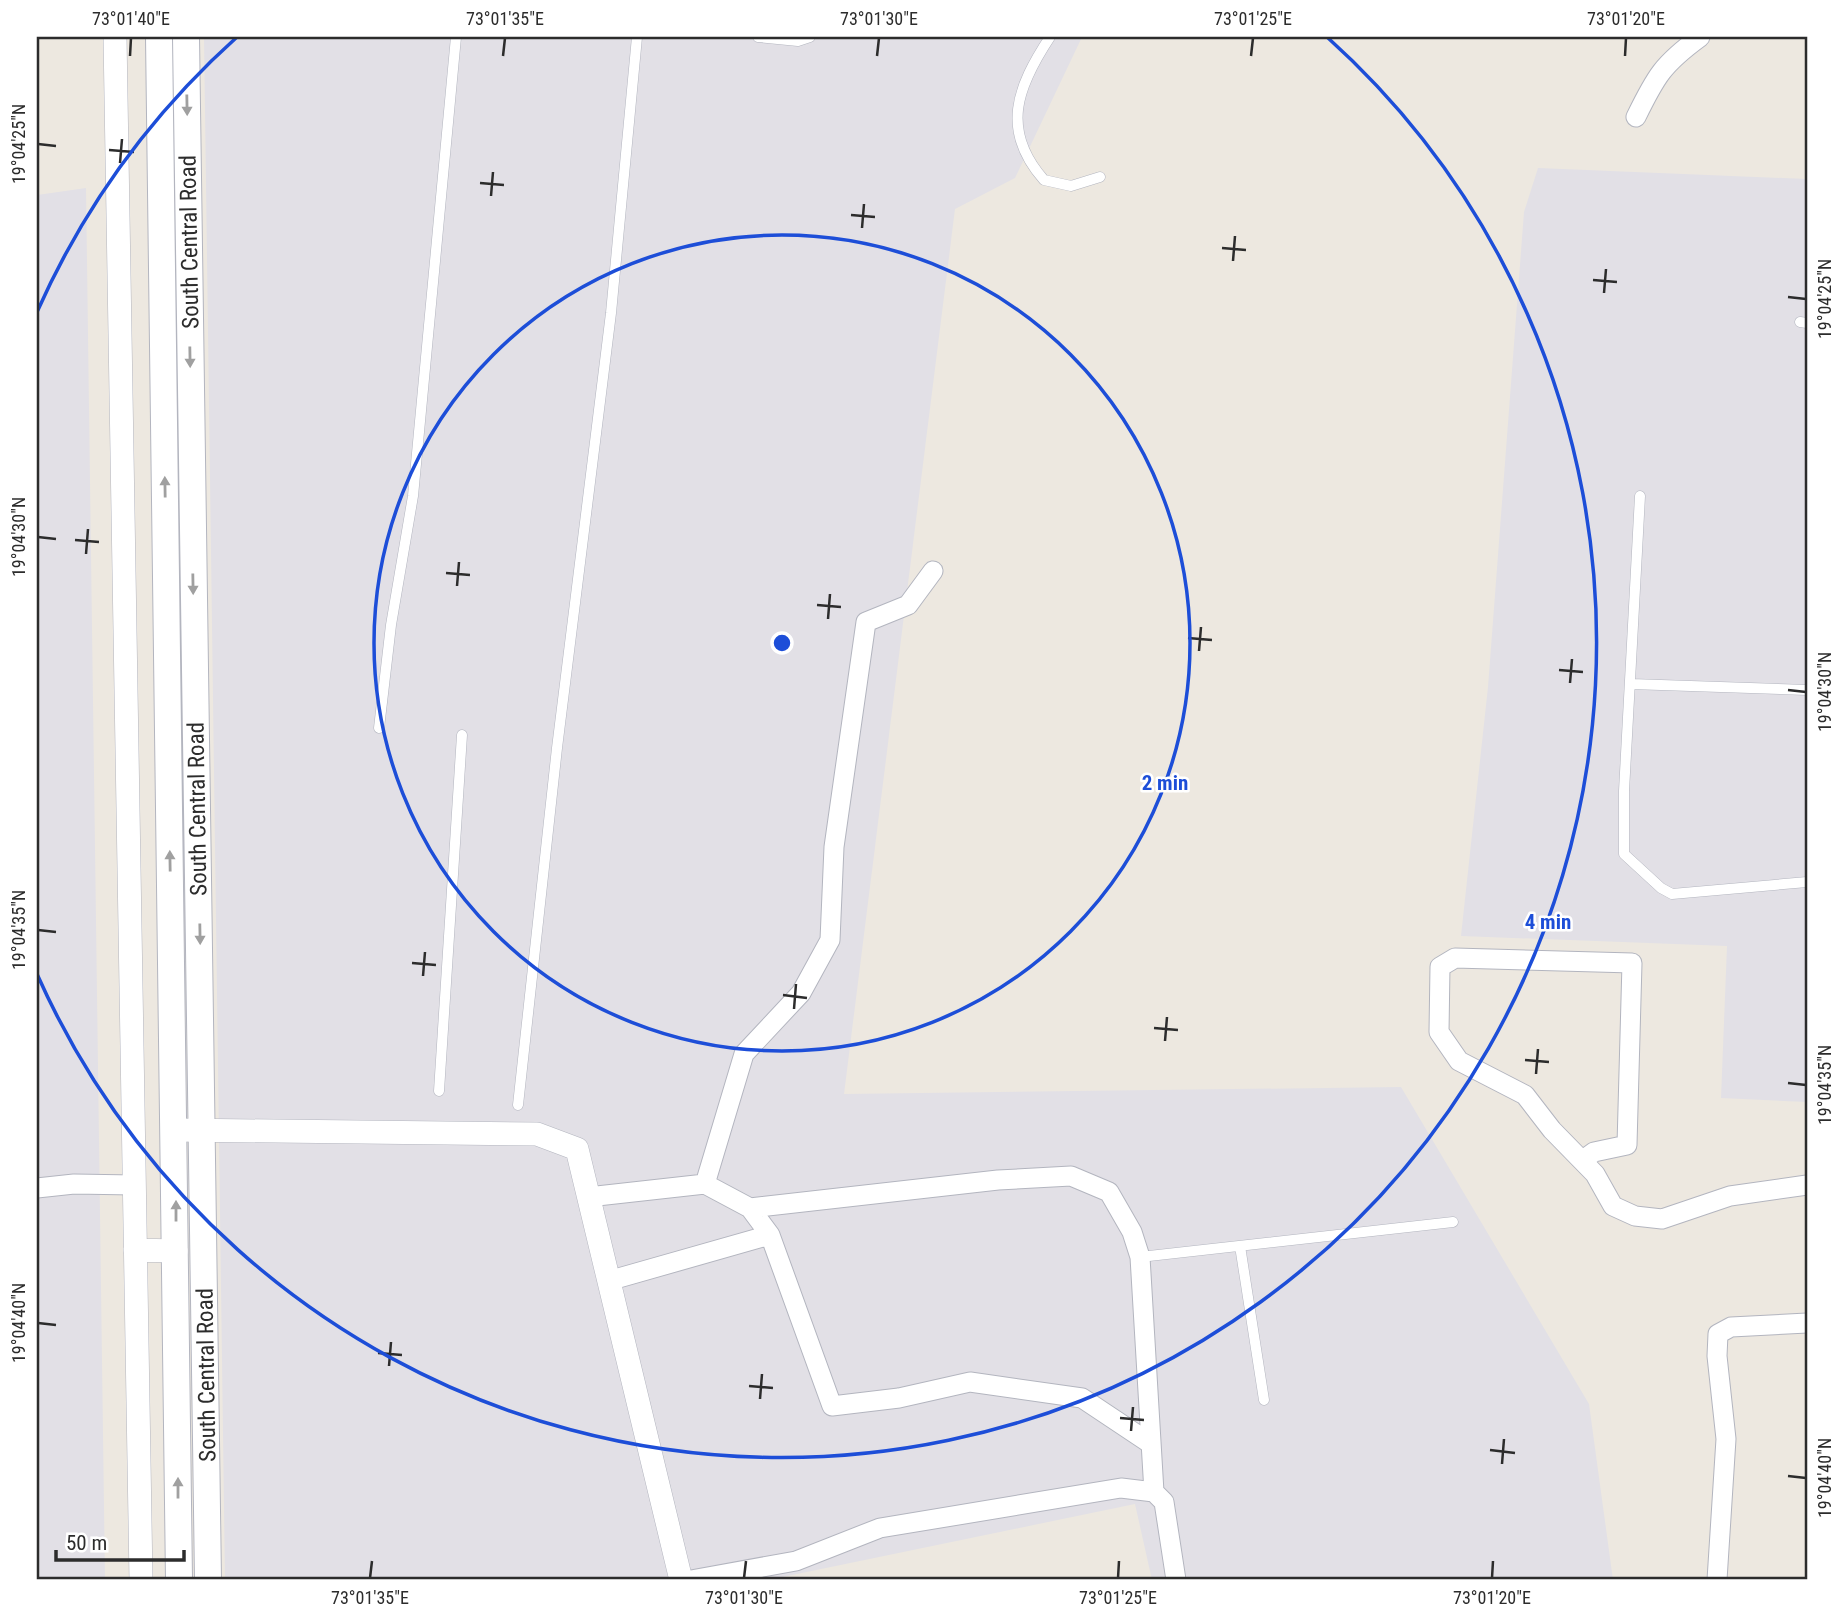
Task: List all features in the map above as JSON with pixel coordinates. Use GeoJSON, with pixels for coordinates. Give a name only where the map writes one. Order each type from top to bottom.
{"type":"FeatureCollection","features":[{"type":"Feature","properties":{"kind":"main road","name":"South Central Road"},"geometry":{"type":"LineString","coordinates":[[159,37],[179,1580]]}},
{"type":"Feature","properties":{"kind":"main road","name":"South Central Road"},"geometry":{"type":"LineString","coordinates":[[186,37],[204,1130],[208,1580]]}},
{"type":"Feature","properties":{"kind":"main road"},"geometry":{"type":"LineString","coordinates":[[164,444],[191,444]]}},
{"type":"Feature","properties":{"kind":"street"},"geometry":{"type":"LineString","coordinates":[[115,37],[141,1580]]}},
{"type":"Feature","properties":{"kind":"street"},"geometry":{"type":"LineString","coordinates":[[1636,117],[1654,82],[1672,56],[1700,37]]}},
{"type":"Feature","properties":{"kind":"street"},"geometry":{"type":"LineString","coordinates":[[705,1184],[744,1054],[801,993],[830,940],[834,847],[866,622],[908,605],[933,571]]}},
{"type":"Feature","properties":{"kind":"street"},"geometry":{"type":"LineString","coordinates":[[1583,1160],[1594,1152],[1615,1150],[1627,1145],[1632,963],[1455,958],[1440,967],[1439,1032],[1459,1061],[1525,1095],[1552,1130],[1583,1160],[1613,1206],[1635,1216],[1662,1219],[1730,1196],[1807,1185]]}},
{"type":"Feature","properties":{"kind":"street"},"geometry":{"type":"LineString","coordinates":[[175,1130],[537,1134],[576,1149],[681,1580]]}},
{"type":"Feature","properties":{"kind":"street"},"geometry":{"type":"LineString","coordinates":[[750,1208],[998,1180],[1072,1176],[1109,1192],[1132,1232],[1140,1257],[1154,1492]]}},
{"type":"Feature","properties":{"kind":"street"},"geometry":{"type":"LineString","coordinates":[[37,1188],[74,1184],[134,1185]]}},
{"type":"Feature","properties":{"kind":"street"},"geometry":{"type":"LineString","coordinates":[[588,1197],[705,1184],[750,1208],[770,1235],[832,1406],[899,1398],[970,1382],[1082,1398],[1151,1444]]}},
{"type":"Feature","properties":{"kind":"street"},"geometry":{"type":"LineString","coordinates":[[608,1281],[770,1235]]}},
{"type":"Feature","properties":{"kind":"street"},"geometry":{"type":"LineString","coordinates":[[135,1250],[176,1251]]}},
{"type":"Feature","properties":{"kind":"street"},"geometry":{"type":"LineString","coordinates":[[1717,1580],[1726,1438],[1717,1356],[1718,1334],[1731,1327],[1807,1322]]}},
{"type":"Feature","properties":{"kind":"street"},"geometry":{"type":"LineString","coordinates":[[691,1580],[796,1561],[880,1528],[1121,1488],[1154,1492],[1164,1502],[1176,1580]]}},
{"type":"Feature","properties":{"kind":"lane"},"geometry":{"type":"LineString","coordinates":[[379,728],[391,625],[413,496],[456,37]]}},
{"type":"Feature","properties":{"kind":"lane"},"geometry":{"type":"LineString","coordinates":[[519,1105],[559,735],[611,313],[637,37]]}},
{"type":"Feature","properties":{"kind":"lane"},"geometry":{"type":"LineString","coordinates":[[758,37],[798,41],[810,37]]}},
{"type":"Feature","properties":{"kind":"lane"},"geometry":{"type":"LineString","coordinates":[[1050,37],[1035,59],[1019,101],[1017,126],[1020,147],[1044,180],[1071,186],[1100,177]]}},
{"type":"Feature","properties":{"kind":"lane"},"geometry":{"type":"LineString","coordinates":[[1640,496],[1624,847],[1632,864],[1672,894],[1807,882]]}},
{"type":"Feature","properties":{"kind":"lane"},"geometry":{"type":"LineString","coordinates":[[1631,684],[1807,690]]}},
{"type":"Feature","properties":{"kind":"lane"},"geometry":{"type":"LineString","coordinates":[[439,1091],[462,735]]}},
{"type":"Feature","properties":{"kind":"lane"},"geometry":{"type":"LineString","coordinates":[[1140,1257],[1453,1222]]}},
{"type":"Feature","properties":{"kind":"lane"},"geometry":{"type":"LineString","coordinates":[[1240,1246],[1264,1399]]}},
{"type":"Feature","properties":{"kind":"shaded area"},"geometry":{"type":"Polygon","coordinates":[[[204,37],[1082,37],[1015,178],[955,209],[844,1094],[1401,1087],[1589,1404],[1613,1580],[1152,1580],[1135,1504],[768,1580],[225,1580],[204,37]]]}},
{"type":"Feature","properties":{"kind":"shaded area"},"geometry":{"type":"Polygon","coordinates":[[[1538,168],[1807,179],[1807,1102],[1721,1098],[1727,946],[1461,936],[1488,687],[1524,212],[1538,168]]]}},
{"type":"Feature","properties":{"kind":"shaded area"},"geometry":{"type":"Polygon","coordinates":[[[86,188],[105,1580],[37,1580],[37,195],[86,188]]]}}]}
